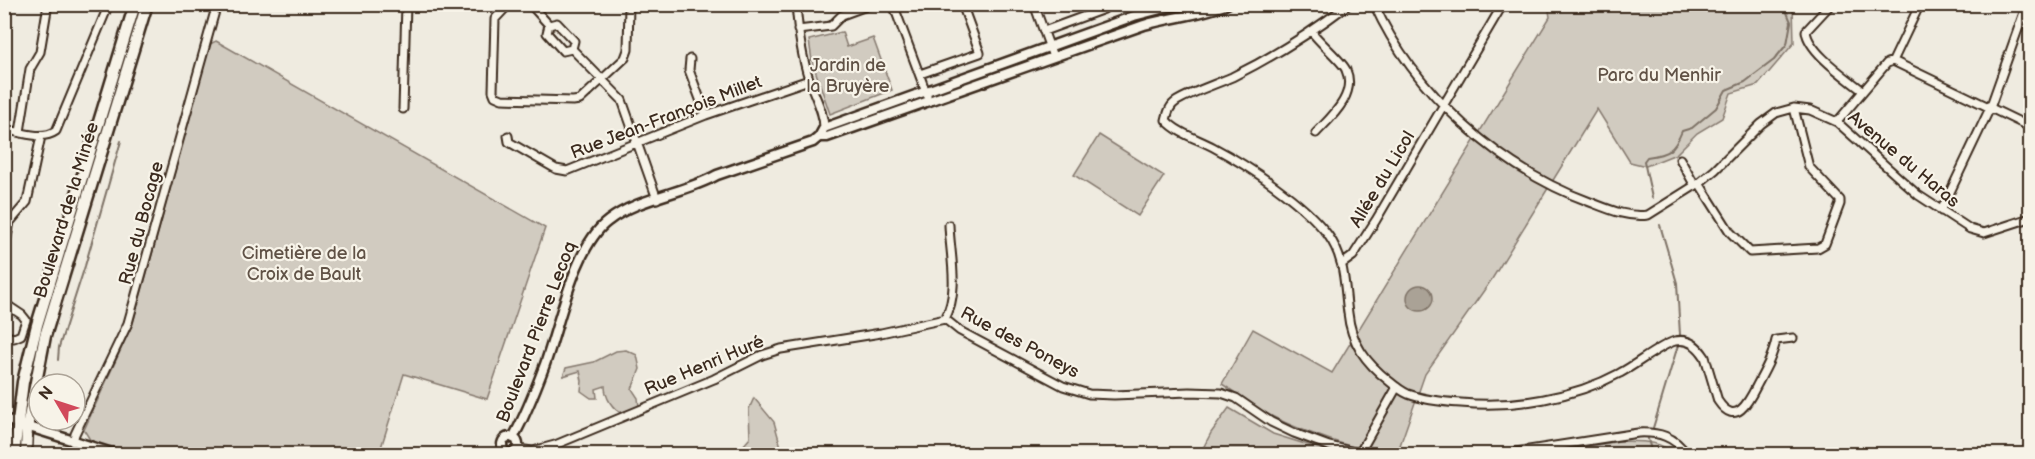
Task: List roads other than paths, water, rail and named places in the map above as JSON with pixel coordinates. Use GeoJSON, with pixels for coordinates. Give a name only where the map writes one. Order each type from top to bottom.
{"type":"FeatureCollection","features":[{"type":"Feature","properties":{"kind":"main road","name":"Boulevard de la Minée"},"geometry":{"type":"LineString","coordinates":[[22,426],[23,382],[37,326],[135,4]]}},
{"type":"Feature","properties":{"kind":"main road","name":"Boulevard de la Minée"},"geometry":{"type":"LineString","coordinates":[[22,426],[45,336],[147,4]]}},
{"type":"Feature","properties":{"kind":"main road"},"geometry":{"type":"LineString","coordinates":[[14,454],[22,426]]}},
{"type":"Feature","properties":{"kind":"main road"},"geometry":{"type":"LineString","coordinates":[[22,426],[26,454]]}},
{"type":"Feature","properties":{"kind":"street"},"geometry":{"type":"LineString","coordinates":[[20,132],[30,69],[40,52],[48,4]]}},
{"type":"Feature","properties":{"kind":"street"},"geometry":{"type":"LineString","coordinates":[[4,129],[49,136],[60,123],[109,4]]}},
{"type":"Feature","properties":{"kind":"street","name":"Rue du Bocage"},"geometry":{"type":"LineString","coordinates":[[74,442],[75,434],[128,323],[217,4]]}},
{"type":"Feature","properties":{"kind":"street"},"geometry":{"type":"LineString","coordinates":[[404,109],[406,4]]}},
{"type":"Feature","properties":{"kind":"street"},"geometry":{"type":"LineString","coordinates":[[509,4],[495,19],[493,90],[495,96],[502,99],[573,101],[580,100],[624,58],[628,50],[628,4]]}},
{"type":"Feature","properties":{"kind":"street"},"geometry":{"type":"LineString","coordinates":[[530,4],[549,25]]}},
{"type":"Feature","properties":{"kind":"street"},"geometry":{"type":"LineString","coordinates":[[796,4],[800,48],[809,80],[824,118],[824,128],[819,137]]}},
{"type":"Feature","properties":{"kind":"street"},"geometry":{"type":"LineString","coordinates":[[798,30],[831,26],[842,15],[872,4]]}},
{"type":"Feature","properties":{"kind":"street"},"geometry":{"type":"LineString","coordinates":[[893,4],[929,101]]}},
{"type":"Feature","properties":{"kind":"street"},"geometry":{"type":"LineString","coordinates":[[920,74],[980,53],[962,4]]}},
{"type":"Feature","properties":{"kind":"street"},"geometry":{"type":"LineString","coordinates":[[1034,4],[1053,57]]}},
{"type":"Feature","properties":{"kind":"street"},"geometry":{"type":"LineString","coordinates":[[1044,31],[1104,9],[1102,4]]}},
{"type":"Feature","properties":{"kind":"street"},"geometry":{"type":"LineString","coordinates":[[824,128],[1134,16],[1180,4]]}},
{"type":"Feature","properties":{"kind":"street"},"geometry":{"type":"LineString","coordinates":[[1349,4],[1312,32],[1233,76],[1175,102],[1168,111],[1166,120],[1171,126],[1213,147],[1249,169],[1308,214],[1329,237],[1342,264],[1346,281],[1347,312],[1354,339],[1369,364],[1397,387],[1407,394],[1462,404],[1526,402],[1576,391],[1604,381],[1667,344],[1683,340],[1695,344],[1701,351],[1718,401],[1729,412],[1734,412],[1740,411],[1749,401],[1773,355],[1776,340],[1793,338]]}},
{"type":"Feature","properties":{"kind":"street"},"geometry":{"type":"LineString","coordinates":[[1374,4],[1404,55],[1443,105],[1466,127],[1506,158],[1538,178],[1604,207],[1628,214],[1648,215],[1697,185],[1761,124],[1776,113],[1794,108],[1809,167],[1840,200],[1825,244],[1818,248],[1750,252],[1730,232],[1697,185],[1680,159]]}},
{"type":"Feature","properties":{"kind":"street","name":"Allée du Licol"},"geometry":{"type":"LineString","coordinates":[[1342,264],[1353,256],[1359,247],[1503,4]]}},
{"type":"Feature","properties":{"kind":"street"},"geometry":{"type":"LineString","coordinates":[[1831,4],[1806,31],[1807,39],[1828,62],[1863,91]]}},
{"type":"Feature","properties":{"kind":"street"},"geometry":{"type":"LineString","coordinates":[[1893,62],[1920,4]]}},
{"type":"Feature","properties":{"kind":"street"},"geometry":{"type":"LineString","coordinates":[[1941,211],[1990,108],[2027,4]]}},
{"type":"Feature","properties":{"kind":"street","name":"Boulevard Pierre Lecoq"},"geometry":{"type":"LineString","coordinates":[[513,438],[544,369],[578,266],[589,241],[597,230],[616,215],[704,183],[717,175],[813,142],[819,137],[827,137],[1144,25],[1225,5]]}},
{"type":"Feature","properties":{"kind":"street"},"geometry":{"type":"LineString","coordinates":[[549,25],[557,23],[574,41],[572,49]]}},
{"type":"Feature","properties":{"kind":"street"},"geometry":{"type":"LineString","coordinates":[[549,25],[547,33],[563,51],[572,49]]}},
{"type":"Feature","properties":{"kind":"street"},"geometry":{"type":"LineString","coordinates":[[1312,32],[1346,69],[1349,85],[1346,96],[1338,109],[1316,133]]}},
{"type":"Feature","properties":{"kind":"street"},"geometry":{"type":"LineString","coordinates":[[572,49],[622,100],[657,199]]}},
{"type":"Feature","properties":{"kind":"street"},"geometry":{"type":"LineString","coordinates":[[690,59],[689,70],[706,115]]}},
{"type":"Feature","properties":{"kind":"street"},"geometry":{"type":"LineString","coordinates":[[1837,122],[1887,63],[1893,62],[2031,127]]}},
{"type":"Feature","properties":{"kind":"street","name":"Rue Jean-François Millet"},"geometry":{"type":"LineString","coordinates":[[508,136],[509,142],[555,169],[567,171],[706,115],[809,80]]}},
{"type":"Feature","properties":{"kind":"street","name":"Avenue du Haras"},"geometry":{"type":"LineString","coordinates":[[1794,108],[1810,110],[1837,122],[1895,176],[1970,230],[1984,233],[2031,218]]}},
{"type":"Feature","properties":{"kind":"street"},"geometry":{"type":"LineString","coordinates":[[4,252],[7,221],[27,202],[41,136]]}},
{"type":"Feature","properties":{"kind":"street"},"geometry":{"type":"LineString","coordinates":[[945,319],[951,308],[953,286],[949,225]]}},
{"type":"Feature","properties":{"kind":"street"},"geometry":{"type":"LineString","coordinates":[[4,303],[26,320],[21,335],[14,338],[4,335]]}},
{"type":"Feature","properties":{"kind":"street","name":"Rue des Poneys"},"geometry":{"type":"LineString","coordinates":[[945,319],[960,331],[1063,386],[1089,394],[1221,393],[1236,398],[1271,422],[1293,433],[1361,454]]}},
{"type":"Feature","properties":{"kind":"street","name":"Rue Henri Huré"},"geometry":{"type":"LineString","coordinates":[[517,449],[533,451],[555,445],[714,379],[762,355],[781,349],[881,333],[945,319]]}},
{"type":"Feature","properties":{"kind":"street"},"geometry":{"type":"LineString","coordinates":[[1361,454],[1397,387]]}},
{"type":"Feature","properties":{"kind":"street"},"geometry":{"type":"LineString","coordinates":[[4,419],[115,454]]}},
{"type":"Feature","properties":{"kind":"street"},"geometry":{"type":"LineString","coordinates":[[1503,454],[1655,432],[1671,438],[1686,454]]}},
{"type":"Feature","properties":{"kind":"street","name":"Boulevard Pierre Lecoq"},"geometry":{"type":"LineString","coordinates":[[513,438],[517,449],[506,454],[502,449],[502,443],[505,439],[513,438]]}},
{"type":"Feature","properties":{"kind":"waterway"},"geometry":{"type":"LineString","coordinates":[[1652,198],[1644,161],[1647,157],[1660,154],[1673,147],[1682,131],[1692,128],[1716,108],[1726,90],[1745,82],[1774,60],[1787,44],[1791,22],[1786,10],[1787,4]]}},
{"type":"Feature","properties":{"kind":"waterway"},"geometry":{"type":"LineString","coordinates":[[58,360],[59,347],[121,141]]}},
{"type":"Feature","properties":{"kind":"waterway"},"geometry":{"type":"LineString","coordinates":[[1660,225],[1677,283],[1680,335]]}},
{"type":"Feature","properties":{"kind":"waterway"},"geometry":{"type":"LineString","coordinates":[[1653,428],[1678,345]]}},
{"type":"Feature","properties":{"kind":"waterway"},"geometry":{"type":"LineString","coordinates":[[1648,439],[1652,454]]}},
{"type":"Feature","properties":{"kind":"park label","name":"Parc du Menhir"},"geometry":{"type":"Point","coordinates":[1659,75]}},
{"type":"Feature","properties":{"kind":"park label","name":"Jardin de la Bruyère"},"geometry":{"type":"Point","coordinates":[848,76]}},
{"type":"Feature","properties":{"kind":"park label","name":"Cimetière de la Croix de Bault"},"geometry":{"type":"Point","coordinates":[304,263]}}]}
